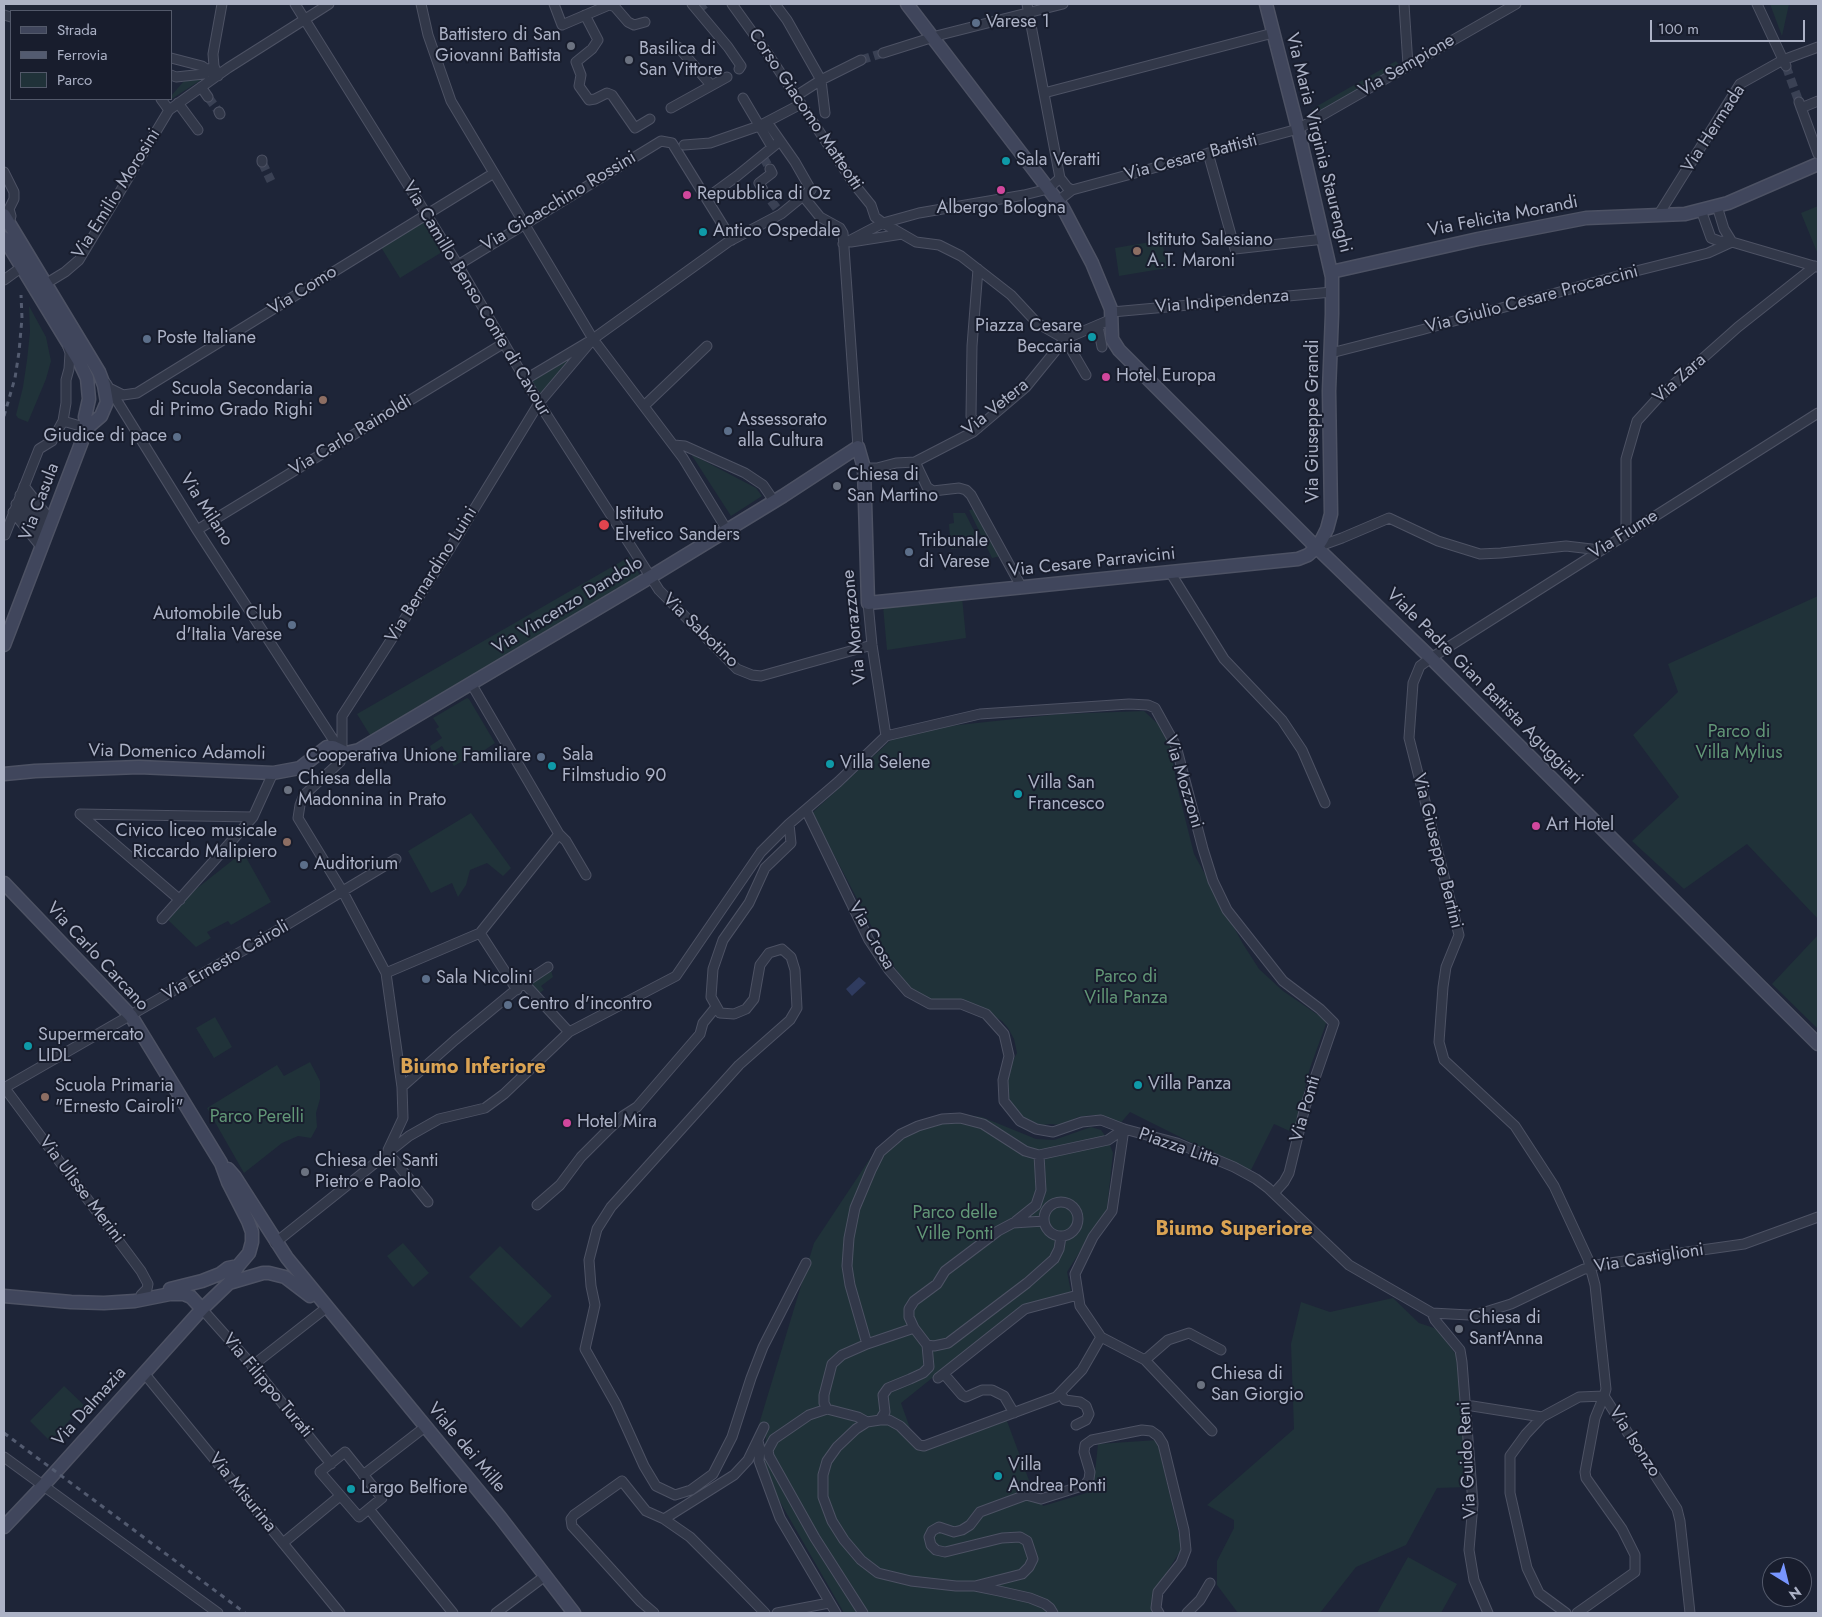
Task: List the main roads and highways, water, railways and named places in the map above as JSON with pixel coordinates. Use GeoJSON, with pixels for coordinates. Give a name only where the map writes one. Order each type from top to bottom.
{"type":"FeatureCollection","features":[{"type":"Feature","properties":{"kind":"main road","name":"Viale Padre Gian Battista Aguggiari"},"geometry":{"type":"LineString","coordinates":[[907,4],[1063,208],[1092,263],[1112,317],[1112,339],[1119,350],[1818,1044]]}},
{"type":"Feature","properties":{"kind":"main road","name":"Via Maria Virginia Staurenghi"},"geometry":{"type":"LineString","coordinates":[[1266,4],[1324,239],[1331,272],[1332,292]]}},
{"type":"Feature","properties":{"kind":"main road","name":"Via Felicita Morandi"},"geometry":{"type":"LineString","coordinates":[[1331,272],[1478,239],[1586,218],[1685,214],[1728,203],[1818,164]]}},
{"type":"Feature","properties":{"kind":"main road","name":"Via Milano"},"geometry":{"type":"LineString","coordinates":[[6,219],[27,264],[100,372]]}},
{"type":"Feature","properties":{"kind":"main road","name":"Via Milano"},"geometry":{"type":"LineString","coordinates":[[4,238],[27,264]]}},
{"type":"Feature","properties":{"kind":"main road","name":"Via Milano"},"geometry":{"type":"LineString","coordinates":[[41,286],[79,362]]}},
{"type":"Feature","properties":{"kind":"main road","name":"Via Giuseppe Grandi"},"geometry":{"type":"LineString","coordinates":[[1317,547],[1327,529],[1331,514],[1329,391],[1332,292]]}},
{"type":"Feature","properties":{"kind":"main road","name":"Via Casula"},"geometry":{"type":"LineString","coordinates":[[79,362],[87,378],[89,388],[89,399],[85,417],[87,428]]}},
{"type":"Feature","properties":{"kind":"main road","name":"Via Casula"},"geometry":{"type":"LineString","coordinates":[[4,645],[87,428],[101,416],[107,402],[100,372]]}},
{"type":"Feature","properties":{"kind":"main road","name":"Via Morazzone"},"geometry":{"type":"LineString","coordinates":[[858,447],[864,468],[868,603]]}},
{"type":"Feature","properties":{"kind":"main road","name":"Via Vincenzo Dandolo"},"geometry":{"type":"LineString","coordinates":[[341,752],[351,753],[374,743],[727,530],[858,447]]}},
{"type":"Feature","properties":{"kind":"main road","name":"Via Cesare Parravicini"},"geometry":{"type":"LineString","coordinates":[[868,603],[1298,559],[1308,555],[1317,547]]}},
{"type":"Feature","properties":{"kind":"main road","name":"Via Domenico Adamoli"},"geometry":{"type":"LineString","coordinates":[[4,774],[140,767],[274,772],[300,768],[326,747],[337,749],[341,752]]}},
{"type":"Feature","properties":{"kind":"main road","name":"Via Carlo Carcano"},"geometry":{"type":"LineString","coordinates":[[4,883],[131,1016],[221,1163],[228,1182],[248,1221],[252,1235],[249,1253],[238,1266]]}},
{"type":"Feature","properties":{"kind":"main road","name":"Via Carlo Carcano"},"geometry":{"type":"LineString","coordinates":[[221,1163],[235,1177],[286,1258]]}},
{"type":"Feature","properties":{"kind":"main road","name":"Viale dei Mille"},"geometry":{"type":"LineString","coordinates":[[286,1258],[290,1276],[326,1308],[500,1517],[574,1613]]}},
{"type":"Feature","properties":{"kind":"main road"},"geometry":{"type":"LineString","coordinates":[[229,1283],[238,1266]]}},
{"type":"Feature","properties":{"kind":"main road"},"geometry":{"type":"LineString","coordinates":[[4,1296],[104,1304],[136,1301],[170,1292],[220,1274],[228,1268],[238,1266]]}},
{"type":"Feature","properties":{"kind":"main road"},"geometry":{"type":"LineString","coordinates":[[229,1283],[263,1273],[290,1276]]}},
{"type":"Feature","properties":{"kind":"main road","name":"Via Dalmazia"},"geometry":{"type":"LineString","coordinates":[[6,1521],[42,1487],[144,1372],[202,1309],[229,1283]]}},
{"type":"Feature","properties":{"kind":"main road"},"geometry":{"type":"LineString","coordinates":[[121,1302],[141,1295],[170,1292],[188,1295],[202,1309]]}},
{"type":"Feature","properties":{"kind":"water"},"geometry":{"type":"Polygon","coordinates":[[[859,977],[866,983],[852,996],[846,989],[859,977]]]}},
{"type":"Feature","properties":{"kind":"tunnel"},"geometry":{"type":"LineString","coordinates":[[700,8],[705,4]]}},
{"type":"Feature","properties":{"kind":"tunnel"},"geometry":{"type":"LineString","coordinates":[[861,60],[883,53]]}},
{"type":"Feature","properties":{"kind":"tunnel"},"geometry":{"type":"LineString","coordinates":[[1786,66],[1799,102]]}},
{"type":"Feature","properties":{"kind":"tunnel"},"geometry":{"type":"LineString","coordinates":[[208,97],[219,112]]}},
{"type":"Feature","properties":{"kind":"tunnel"},"geometry":{"type":"LineString","coordinates":[[763,157],[770,169]]}},
{"type":"Feature","properties":{"kind":"tunnel"},"geometry":{"type":"LineString","coordinates":[[262,162],[271,181]]}},
{"type":"Feature","properties":{"kind":"tunnel"},"geometry":{"type":"LineString","coordinates":[[763,190],[778,210]]}},
{"type":"Feature","properties":{"kind":"railway"},"geometry":{"type":"LineString","coordinates":[[4,416],[15,378],[19,352],[22,318],[21,295]]}},
{"type":"Feature","properties":{"kind":"railway"},"geometry":{"type":"LineString","coordinates":[[4,1433],[245,1613]]}},
{"type":"Feature","properties":{"kind":"place","name":"Varese 1"},"geometry":{"type":"Point","coordinates":[976,23]}},
{"type":"Feature","properties":{"kind":"place","name":"Battistero di San Giovanni Battista"},"geometry":{"type":"Point","coordinates":[571,46]}},
{"type":"Feature","properties":{"kind":"place","name":"Basilica di San Vittore"},"geometry":{"type":"Point","coordinates":[629,60]}},
{"type":"Feature","properties":{"kind":"place","name":"Sala Veratti"},"geometry":{"type":"Point","coordinates":[1006,161]}},
{"type":"Feature","properties":{"kind":"place","name":"Albergo Bologna"},"geometry":{"type":"Point","coordinates":[1001,190]}},
{"type":"Feature","properties":{"kind":"place","name":"Repubblica di Oz"},"geometry":{"type":"Point","coordinates":[687,195]}},
{"type":"Feature","properties":{"kind":"place","name":"Antico Ospedale"},"geometry":{"type":"Point","coordinates":[703,232]}},
{"type":"Feature","properties":{"kind":"place","name":"Istituto Salesiano A.T. Maroni"},"geometry":{"type":"Point","coordinates":[1137,251]}},
{"type":"Feature","properties":{"kind":"place","name":"Piazza Cesare Beccaria"},"geometry":{"type":"Point","coordinates":[1092,337]}},
{"type":"Feature","properties":{"kind":"place","name":"Poste Italiane"},"geometry":{"type":"Point","coordinates":[147,339]}},
{"type":"Feature","properties":{"kind":"place","name":"Hotel Europa"},"geometry":{"type":"Point","coordinates":[1106,377]}},
{"type":"Feature","properties":{"kind":"place","name":"Scuola Secondaria di Primo Grado Righi"},"geometry":{"type":"Point","coordinates":[323,400]}},
{"type":"Feature","properties":{"kind":"place","name":"Assessorato alla Cultura"},"geometry":{"type":"Point","coordinates":[728,431]}},
{"type":"Feature","properties":{"kind":"place","name":"Giudice di pace"},"geometry":{"type":"Point","coordinates":[177,437]}},
{"type":"Feature","properties":{"kind":"place","name":"Chiesa di San Martino"},"geometry":{"type":"Point","coordinates":[837,486]}},
{"type":"Feature","properties":{"kind":"place","name":"Istituto Elvetico Sanders"},"geometry":{"type":"Point","coordinates":[604,525]}},
{"type":"Feature","properties":{"kind":"place","name":"Tribunale di Varese"},"geometry":{"type":"Point","coordinates":[909,552]}},
{"type":"Feature","properties":{"kind":"place","name":"Automobile Club d'Italia Varese"},"geometry":{"type":"Point","coordinates":[292,625]}},
{"type":"Feature","properties":{"kind":"place","name":"Cooperativa Unione Familiare"},"geometry":{"type":"Point","coordinates":[541,757]}},
{"type":"Feature","properties":{"kind":"place","name":"Villa Selene"},"geometry":{"type":"Point","coordinates":[830,764]}},
{"type":"Feature","properties":{"kind":"place","name":"Sala Filmstudio 90"},"geometry":{"type":"Point","coordinates":[552,766]}},
{"type":"Feature","properties":{"kind":"place","name":"Chiesa della Madonnina in Prato"},"geometry":{"type":"Point","coordinates":[288,790]}},
{"type":"Feature","properties":{"kind":"place","name":"Villa San Francesco"},"geometry":{"type":"Point","coordinates":[1018,794]}},
{"type":"Feature","properties":{"kind":"place","name":"Art Hotel"},"geometry":{"type":"Point","coordinates":[1536,826]}},
{"type":"Feature","properties":{"kind":"place","name":"Civico liceo musicale Riccardo Malipiero"},"geometry":{"type":"Point","coordinates":[287,842]}},
{"type":"Feature","properties":{"kind":"place","name":"Auditorium"},"geometry":{"type":"Point","coordinates":[304,865]}},
{"type":"Feature","properties":{"kind":"place","name":"Sala Nicolini"},"geometry":{"type":"Point","coordinates":[426,979]}},
{"type":"Feature","properties":{"kind":"place","name":"Centro d'incontro"},"geometry":{"type":"Point","coordinates":[508,1005]}},
{"type":"Feature","properties":{"kind":"place","name":"Supermercato LIDL"},"geometry":{"type":"Point","coordinates":[28,1046]}},
{"type":"Feature","properties":{"kind":"place","name":"Villa Panza"},"geometry":{"type":"Point","coordinates":[1138,1085]}},
{"type":"Feature","properties":{"kind":"place","name":"Scuola Primaria \"Ernesto Cairoli\""},"geometry":{"type":"Point","coordinates":[45,1097]}},
{"type":"Feature","properties":{"kind":"place","name":"Hotel Mira"},"geometry":{"type":"Point","coordinates":[567,1123]}},
{"type":"Feature","properties":{"kind":"place","name":"Chiesa dei Santi Pietro e Paolo"},"geometry":{"type":"Point","coordinates":[305,1172]}},
{"type":"Feature","properties":{"kind":"place","name":"Chiesa di Sant'Anna"},"geometry":{"type":"Point","coordinates":[1459,1329]}},
{"type":"Feature","properties":{"kind":"place","name":"Chiesa di San Giorgio"},"geometry":{"type":"Point","coordinates":[1201,1385]}},
{"type":"Feature","properties":{"kind":"place","name":"Villa Andrea Ponti"},"geometry":{"type":"Point","coordinates":[998,1476]}},
{"type":"Feature","properties":{"kind":"place","name":"Largo Belfiore"},"geometry":{"type":"Point","coordinates":[351,1489]}},
{"type":"Feature","properties":{"kind":"district","name":"Biumo Inferiore"},"geometry":{"type":"Point","coordinates":[473,1068]}},
{"type":"Feature","properties":{"kind":"district","name":"Biumo Superiore"},"geometry":{"type":"Point","coordinates":[1234,1230]}},
{"type":"Feature","properties":{"kind":"park label","name":"Parco di Villa Mylius"},"geometry":{"type":"Point","coordinates":[1739,743]}},
{"type":"Feature","properties":{"kind":"park label","name":"Parco di Villa Panza"},"geometry":{"type":"Point","coordinates":[1126,988]}},
{"type":"Feature","properties":{"kind":"park label","name":"Parco Perelli"},"geometry":{"type":"Point","coordinates":[257,1118]}},
{"type":"Feature","properties":{"kind":"park label","name":"Parco delle Ville Ponti"},"geometry":{"type":"Point","coordinates":[955,1224]}}]}
